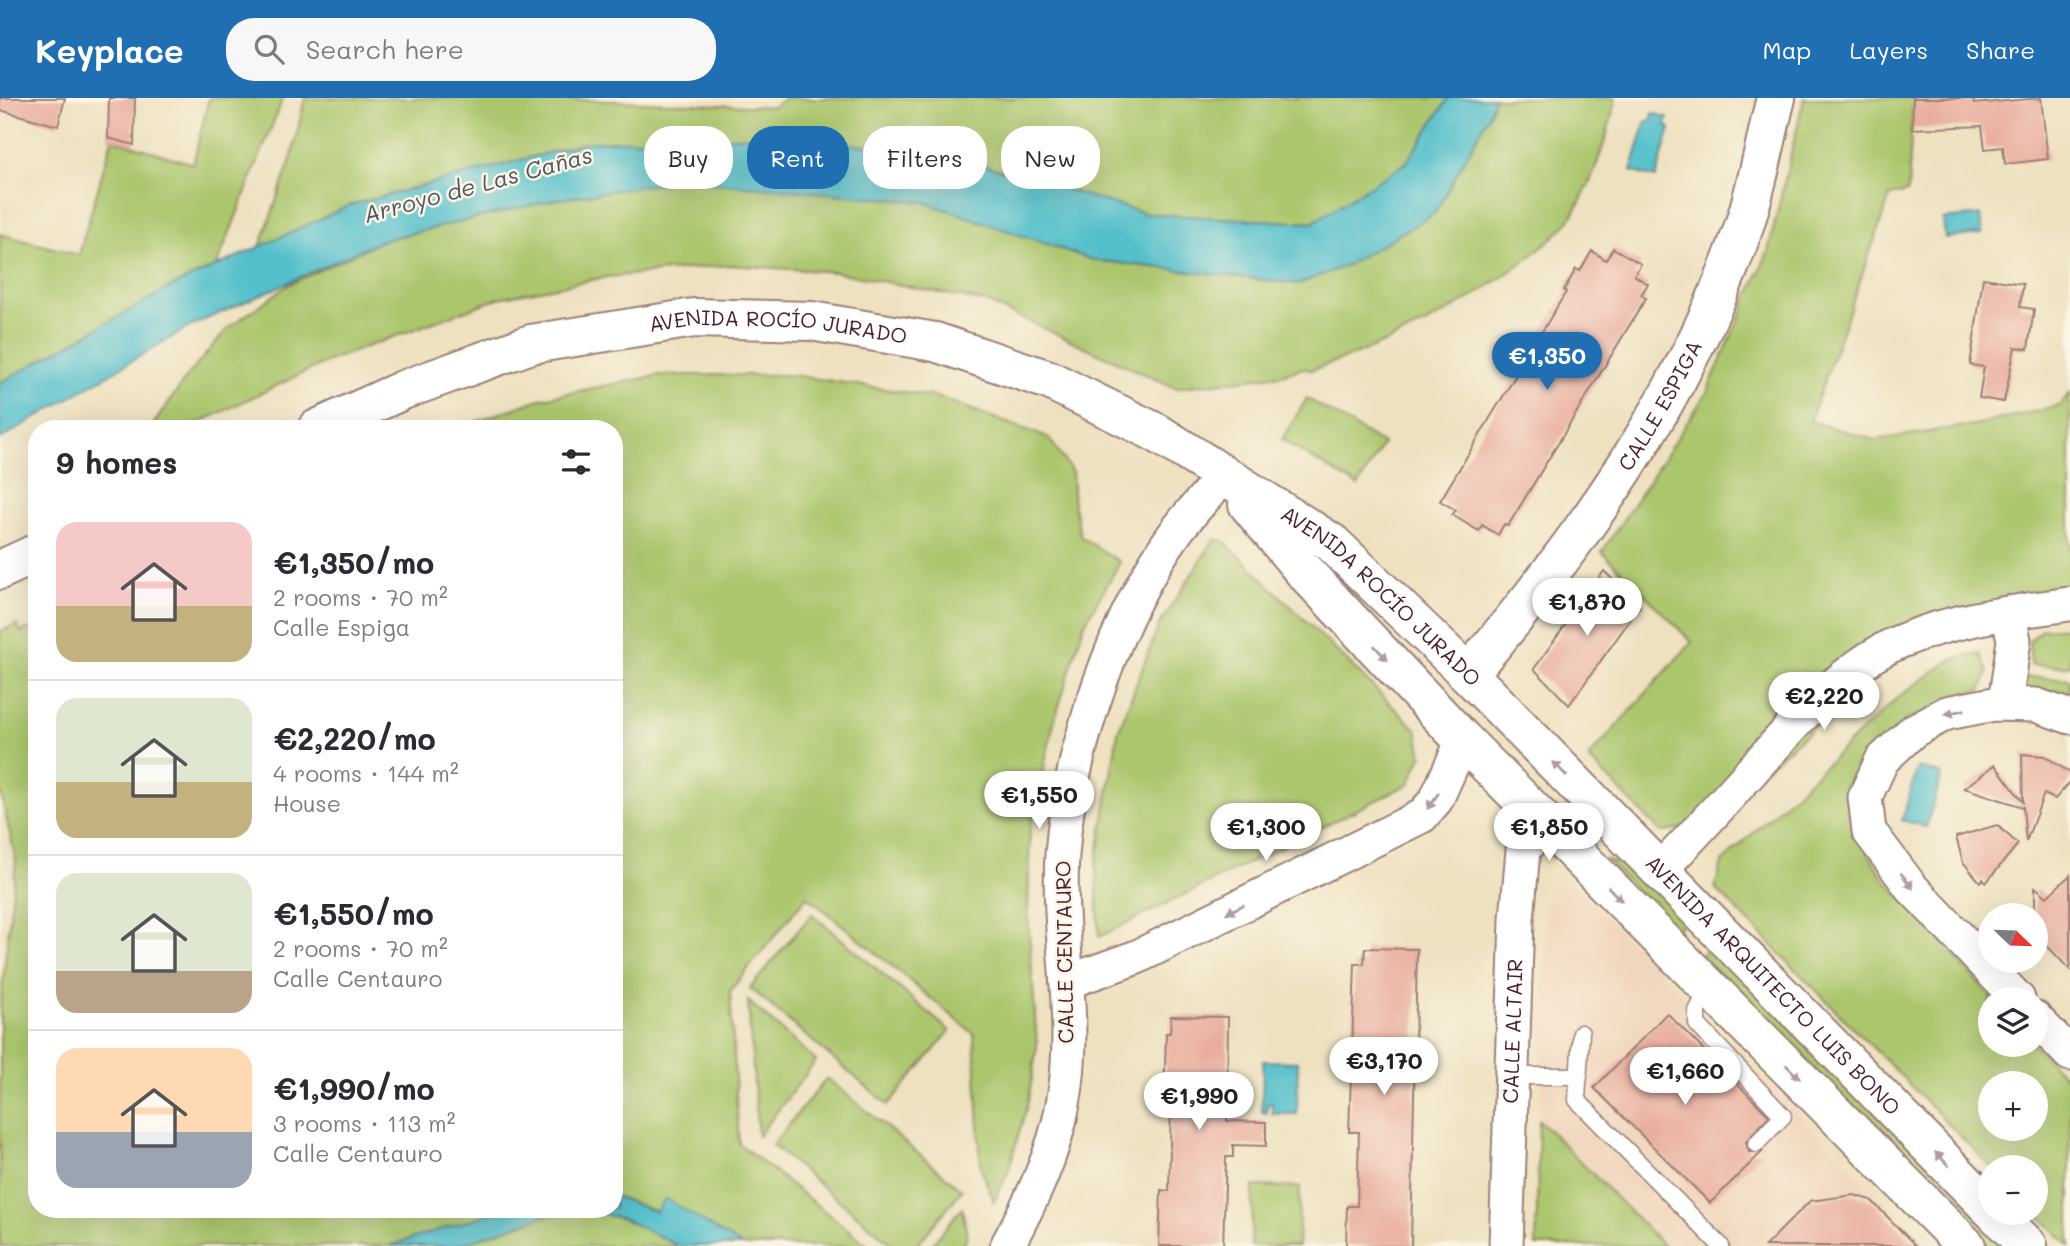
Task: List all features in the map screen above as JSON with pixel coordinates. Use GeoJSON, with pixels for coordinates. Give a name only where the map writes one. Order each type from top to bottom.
{"type":"FeatureCollection","features":[{"type":"Feature","properties":{"kind":"main road","name":"CALLE ESPIGA"},"geometry":{"type":"LineString","coordinates":[[1468,674],[1514,621],[1601,504],[1674,389],[1743,231],[1776,98]]}},
{"type":"Feature","properties":{"kind":"main road","name":"AVENIDA ROCÍO JURADO"},"geometry":{"type":"LineString","coordinates":[[337,420],[403,390],[531,344],[694,318],[811,321],[935,342],[1049,380],[1157,433],[1223,477],[1332,543],[1468,674]]}},
{"type":"Feature","properties":{"kind":"main road","name":"AVENIDA ROCÍO JURADO"},"geometry":{"type":"LineString","coordinates":[[1223,477],[1271,529],[1301,568],[1464,740]]}},
{"type":"Feature","properties":{"kind":"main road","name":"AVENIDA ROCÍO JURADO"},"geometry":{"type":"LineString","coordinates":[[1271,529],[1306,547],[1428,663],[1468,674]]}},
{"type":"Feature","properties":{"kind":"main road"},"geometry":{"type":"LineString","coordinates":[[0,570],[28,557]]}},
{"type":"Feature","properties":{"kind":"main road","name":"AVENIDA ARQUITECTO LUIS BONO"},"geometry":{"type":"LineString","coordinates":[[1468,674],[1978,1196]]}},
{"type":"Feature","properties":{"kind":"main road","name":"AVENIDA ARQUITECTO LUIS BONO"},"geometry":{"type":"LineString","coordinates":[[1464,740],[1966,1246]]}},
{"type":"Feature","properties":{"kind":"main road"},"geometry":{"type":"LineString","coordinates":[[2007,1225],[2028,1246]]}},
{"type":"Feature","properties":{"kind":"street","name":"CALLE CENTAURO"},"geometry":{"type":"LineString","coordinates":[[1007,1246],[1032,1198],[1052,1150],[1064,1102],[1067,982],[1061,933],[1062,853],[1082,735],[1126,618],[1177,530],[1223,477]]}},
{"type":"Feature","properties":{"kind":"street"},"geometry":{"type":"LineString","coordinates":[[1659,871],[1804,714],[1863,662],[1898,642],[1933,630],[2008,613],[2070,604]]}},
{"type":"Feature","properties":{"kind":"street"},"geometry":{"type":"LineString","coordinates":[[2005,704],[2014,640],[2008,613]]}},
{"type":"Feature","properties":{"kind":"street"},"geometry":{"type":"LineString","coordinates":[[2007,987],[1912,887],[1883,850],[1869,831],[1866,797],[1882,760],[1913,731],[1947,713],[2005,704],[2036,705],[2070,716]]}},
{"type":"Feature","properties":{"kind":"street"},"geometry":{"type":"LineString","coordinates":[[1067,982],[1137,957],[1422,816],[1436,800],[1464,740]]}},
{"type":"Feature","properties":{"kind":"street","name":"CALLE ALTAIR"},"geometry":{"type":"LineString","coordinates":[[1506,1246],[1511,1076],[1523,850],[1545,823]]}},
{"type":"Feature","properties":{"kind":"street"},"geometry":{"type":"LineString","coordinates":[[2048,1031],[2070,1054]]}},
{"type":"Feature","properties":{"kind":"lane"},"geometry":{"type":"LineString","coordinates":[[1709,988],[1697,1011],[1697,1024],[1783,1116],[1756,1144]]}},
{"type":"Feature","properties":{"kind":"lane"},"geometry":{"type":"LineString","coordinates":[[1581,1033],[1577,1100],[1721,1246]]}},
{"type":"Feature","properties":{"kind":"lane"},"geometry":{"type":"LineString","coordinates":[[1511,1076],[1578,1076]]}},
{"type":"Feature","properties":{"kind":"shaded area"},"geometry":{"type":"Polygon","coordinates":[[[1558,884],[1576,887],[1929,1246],[1664,1246],[1539,1120],[1546,900],[1548,892],[1558,884]]]}},
{"type":"Feature","properties":{"kind":"green space"},"geometry":{"type":"Polygon","coordinates":[[[209,98],[283,98],[216,267],[175,285],[0,383],[0,234],[79,255],[112,139],[193,164],[209,98]]]}},
{"type":"Feature","properties":{"kind":"green space"},"geometry":{"type":"Polygon","coordinates":[[[305,98],[535,98],[773,107],[785,98],[1449,98],[1406,163],[1312,223],[1147,214],[1064,189],[1100,189],[1100,126],[1001,126],[1001,170],[987,166],[987,126],[863,126],[863,145],[849,144],[849,126],[747,126],[747,137],[733,137],[733,126],[644,126],[644,140],[588,142],[351,205],[260,247],[292,156],[305,98]]]}},
{"type":"Feature","properties":{"kind":"green space"},"geometry":{"type":"Polygon","coordinates":[[[1494,98],[1616,98],[1598,160],[1586,190],[1571,218],[1557,234],[1503,277],[1425,324],[1370,349],[1311,370],[1303,368],[1281,375],[1175,388],[986,302],[836,272],[729,265],[607,277],[499,298],[328,361],[205,420],[156,420],[189,374],[228,328],[288,285],[383,240],[553,200],[644,185],[644,189],[733,189],[733,184],[747,185],[747,189],[787,189],[924,202],[1093,260],[1299,284],[1488,117],[1494,98]]]}},
{"type":"Feature","properties":{"kind":"green space"},"geometry":{"type":"Polygon","coordinates":[[[1804,98],[1913,98],[1908,192],[1890,196],[1810,421],[1875,440],[1979,424],[2059,406],[2070,393],[2070,594],[1932,624],[1700,826],[1661,832],[1588,758],[1692,642],[1602,552],[1707,392],[1768,252],[1804,98]]]}},
{"type":"Feature","properties":{"kind":"green space"},"geometry":{"type":"Polygon","coordinates":[[[660,375],[792,375],[937,397],[1049,438],[1072,472],[1074,507],[1081,537],[1120,562],[1084,625],[1054,722],[1030,829],[1028,913],[1037,1046],[1028,1102],[1008,1172],[994,1202],[981,1168],[974,1034],[807,896],[730,991],[739,1144],[869,1246],[742,1246],[665,1199],[656,1212],[623,1199],[623,420],[481,420],[543,398],[660,375]]]}},
{"type":"Feature","properties":{"kind":"green space"},"geometry":{"type":"Polygon","coordinates":[[[1307,398],[1383,444],[1358,486],[1282,440],[1307,398]]]}},
{"type":"Feature","properties":{"kind":"green space"},"geometry":{"type":"Polygon","coordinates":[[[1214,540],[1223,540],[1417,730],[1422,756],[1409,784],[1099,937],[1096,866],[1118,732],[1159,625],[1214,540]]]}},
{"type":"Feature","properties":{"kind":"green space"},"geometry":{"type":"Polygon","coordinates":[[[17,624],[20,632],[28,629],[28,1218],[477,1218],[389,1246],[0,1246],[0,1008],[16,861],[0,790],[0,632],[17,624]]]}},
{"type":"Feature","properties":{"kind":"green space"},"geometry":{"type":"Polygon","coordinates":[[[2070,627],[2070,666],[2031,665],[2029,641],[2042,629],[2070,627]]]}},
{"type":"Feature","properties":{"kind":"green space"},"geometry":{"type":"Polygon","coordinates":[[[1980,653],[1988,672],[1982,689],[1905,720],[1858,835],[1882,876],[1982,987],[1978,987],[1978,1057],[2046,1057],[2070,1082],[2070,1246],[2048,1225],[2048,1155],[1979,1155],[1715,888],[1722,862],[1898,697],[1952,659],[1980,653]]]}},
{"type":"Feature","properties":{"kind":"green space"},"geometry":{"type":"Polygon","coordinates":[[[2027,677],[2070,679],[2070,692],[2019,692],[2027,677]]]}},
{"type":"Feature","properties":{"kind":"green space"},"geometry":{"type":"Polygon","coordinates":[[[1605,859],[1638,869],[1687,919],[1676,930],[1605,859]]]}},
{"type":"Feature","properties":{"kind":"green space"},"geometry":{"type":"Polygon","coordinates":[[[812,914],[950,1031],[888,1105],[750,988],[812,914]]]}},
{"type":"Feature","properties":{"kind":"green space"},"geometry":{"type":"Polygon","coordinates":[[[1711,944],[1978,1214],[1978,1225],[1989,1225],[2010,1246],[1986,1246],[1700,956],[1711,944]]]}},
{"type":"Feature","properties":{"kind":"green space"},"geometry":{"type":"Polygon","coordinates":[[[748,1001],[816,1061],[758,1136],[748,1001]]]}},
{"type":"Feature","properties":{"kind":"green space"},"geometry":{"type":"Polygon","coordinates":[[[827,1078],[962,1190],[916,1246],[894,1246],[772,1145],[827,1078]]]}},
{"type":"Feature","properties":{"kind":"green space"},"geometry":{"type":"Polygon","coordinates":[[[1539,1120],[1664,1246],[1536,1246],[1539,1120]]]}},
{"type":"Feature","properties":{"kind":"green space"},"geometry":{"type":"Polygon","coordinates":[[[1253,1186],[1300,1187],[1298,1246],[1251,1246],[1253,1186]]]}},
{"type":"Feature","properties":{"kind":"green space"},"geometry":{"type":"Polygon","coordinates":[[[962,1207],[967,1236],[962,1246],[931,1246],[962,1207]]]}},
{"type":"Feature","properties":{"kind":"green space"},"geometry":{"type":"Polygon","coordinates":[[[538,1218],[620,1218],[679,1246],[455,1246],[538,1218]]]}},
{"type":"Feature","properties":{"kind":"water"},"geometry":{"type":"Polygon","coordinates":[[[1449,98],[1494,98],[1488,117],[1435,213],[1347,265],[1299,284],[1093,260],[924,202],[780,189],[849,189],[849,144],[863,145],[863,189],[987,189],[987,166],[1001,170],[1001,189],[1064,189],[1147,214],[1312,223],[1406,163],[1449,98]]]}},
{"type":"Feature","properties":{"kind":"water"},"geometry":{"type":"Polygon","coordinates":[[[1653,113],[1668,118],[1666,126],[1670,128],[1656,178],[1631,171],[1646,121],[1651,121],[1653,113]]]}},
{"type":"Feature","properties":{"kind":"water"},"geometry":{"type":"Polygon","coordinates":[[[733,137],[747,137],[747,186],[733,185],[733,137]]]}},
{"type":"Feature","properties":{"kind":"water","name":"Arroyo de Las Cañas"},"geometry":{"type":"Polygon","coordinates":[[[644,140],[644,186],[553,200],[383,240],[191,326],[0,439],[0,383],[175,285],[351,205],[589,142],[644,140]]]}},
{"type":"Feature","properties":{"kind":"water"},"geometry":{"type":"Polygon","coordinates":[[[1980,215],[1982,234],[1945,238],[1943,219],[1980,215]]]}},
{"type":"Feature","properties":{"kind":"water"},"geometry":{"type":"Polygon","coordinates":[[[1918,767],[1942,775],[1926,827],[1902,820],[1918,767]]]}},
{"type":"Feature","properties":{"kind":"water"},"geometry":{"type":"Polygon","coordinates":[[[1263,1061],[1298,1062],[1297,1114],[1272,1114],[1272,1104],[1267,1104],[1267,1113],[1262,1112],[1263,1061]]]}},
{"type":"Feature","properties":{"kind":"water"},"geometry":{"type":"Polygon","coordinates":[[[665,1198],[742,1246],[679,1246],[620,1218],[623,1218],[623,1199],[656,1212],[665,1198]]]}},
{"type":"Feature","properties":{"kind":"water"},"geometry":{"type":"Polygon","coordinates":[[[477,1218],[538,1218],[455,1246],[389,1246],[477,1218]]]}},
{"type":"Feature","properties":{"kind":"building"},"geometry":{"type":"Polygon","coordinates":[[[0,98],[65,98],[58,126],[0,110],[0,98]]]}},
{"type":"Feature","properties":{"kind":"building"},"geometry":{"type":"Polygon","coordinates":[[[109,98],[135,98],[134,145],[108,138],[109,98]]]}},
{"type":"Feature","properties":{"kind":"building"},"geometry":{"type":"Polygon","coordinates":[[[1913,98],[1973,98],[1974,104],[2041,98],[2048,159],[2005,164],[2003,147],[1985,149],[1982,126],[1912,129],[1913,98]]]}},
{"type":"Feature","properties":{"kind":"building"},"geometry":{"type":"Polygon","coordinates":[[[1613,248],[1641,264],[1634,275],[1648,284],[1641,295],[1646,298],[1508,526],[1504,524],[1498,535],[1482,525],[1479,531],[1452,515],[1456,510],[1440,501],[1566,292],[1564,290],[1576,269],[1580,271],[1592,251],[1606,260],[1613,248]]]}},
{"type":"Feature","properties":{"kind":"building"},"geometry":{"type":"Polygon","coordinates":[[[1983,278],[2023,284],[2020,307],[2034,309],[2028,349],[2015,347],[2004,402],[1979,398],[1984,367],[1970,365],[1983,278]]]}},
{"type":"Feature","properties":{"kind":"building"},"geometry":{"type":"Polygon","coordinates":[[[1604,571],[1640,606],[1569,705],[1534,669],[1604,571]]]}},
{"type":"Feature","properties":{"kind":"building"},"geometry":{"type":"Polygon","coordinates":[[[2022,754],[2045,756],[2070,773],[2070,782],[2055,799],[2044,794],[2026,842],[2023,807],[1964,788],[1995,765],[2023,802],[2022,754]]]}},
{"type":"Feature","properties":{"kind":"building"},"geometry":{"type":"Polygon","coordinates":[[[1997,825],[2018,844],[1986,883],[1983,879],[1980,882],[1963,862],[1956,837],[1997,825]]]}},
{"type":"Feature","properties":{"kind":"building"},"geometry":{"type":"Polygon","coordinates":[[[2070,875],[2070,970],[2048,947],[2048,903],[2035,903],[2035,887],[2047,897],[2070,875]]]}},
{"type":"Feature","properties":{"kind":"building"},"geometry":{"type":"Polygon","coordinates":[[[1365,948],[1417,949],[1411,1246],[1346,1246],[1347,1206],[1357,1206],[1359,1132],[1349,1132],[1355,964],[1364,964],[1365,948]]]}},
{"type":"Feature","properties":{"kind":"building"},"geometry":{"type":"Polygon","coordinates":[[[1667,1013],[1769,1116],[1746,1142],[1749,1152],[1762,1152],[1710,1203],[1594,1088],[1667,1013]]]}},
{"type":"Feature","properties":{"kind":"building"},"geometry":{"type":"Polygon","coordinates":[[[1171,1016],[1228,1017],[1227,1121],[1266,1122],[1266,1146],[1233,1145],[1233,1157],[1226,1157],[1223,1246],[1159,1246],[1161,1190],[1169,1191],[1171,1101],[1164,1101],[1166,1033],[1170,1033],[1171,1016]]]}},
{"type":"Feature","properties":{"kind":"building"},"geometry":{"type":"Polygon","coordinates":[[[1854,1195],[1871,1200],[1916,1246],[1765,1246],[1810,1201],[1854,1195]]]}}]}
